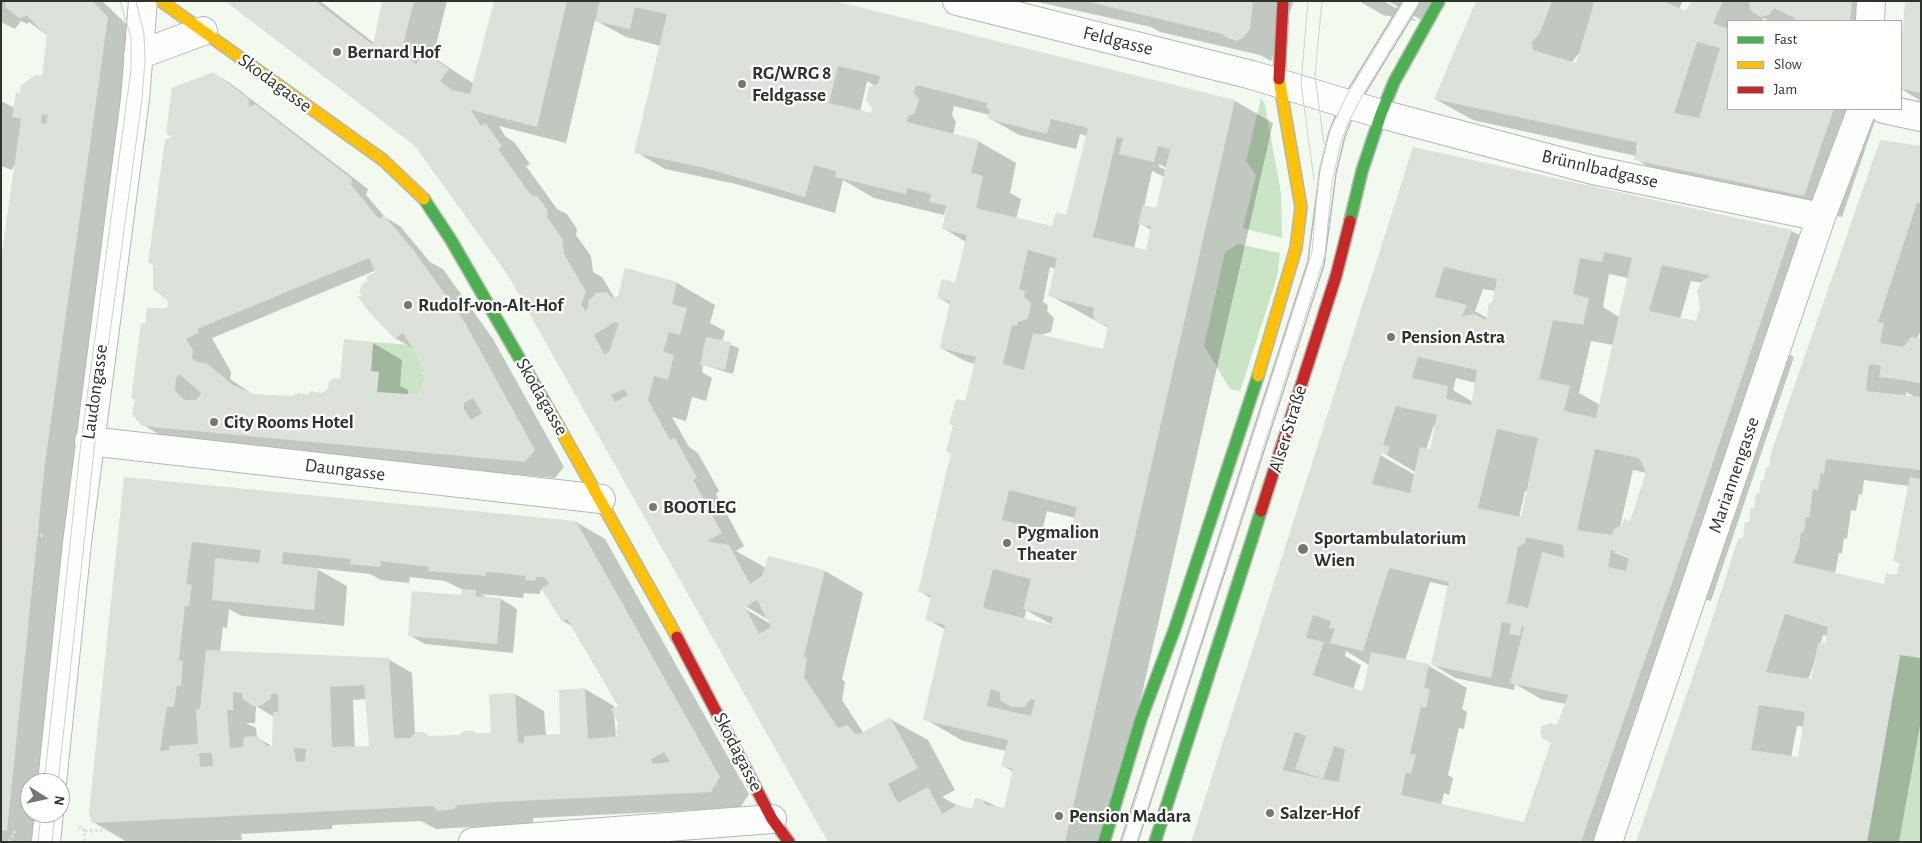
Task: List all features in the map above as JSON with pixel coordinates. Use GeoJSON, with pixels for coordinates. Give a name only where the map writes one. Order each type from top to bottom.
{"type":"FeatureCollection","features":[{"type":"Feature","properties":{"kind":"main road","name":"Skodagasse"},"geometry":{"type":"LineString","coordinates":[[161,1],[383,160],[422,197],[451,240],[601,499],[718,712],[772,819],[789,842]]}},
{"type":"Feature","properties":{"kind":"main road"},"geometry":{"type":"LineString","coordinates":[[1104,842],[1141,719],[1175,628],[1266,353],[1296,248],[1300,207],[1279,83],[1283,1]]}},
{"type":"Feature","properties":{"kind":"main road","name":"Alser Straße"},"geometry":{"type":"LineString","coordinates":[[1155,842],[1319,331],[1341,260],[1362,171],[1381,114],[1394,82],[1438,1]]}},
{"type":"Feature","properties":{"kind":"street","name":"Laudongasse"},"geometry":{"type":"LineString","coordinates":[[53,773],[89,441],[135,99],[143,1]]}},
{"type":"Feature","properties":{"kind":"street","name":"Feldgasse"},"geometry":{"type":"LineString","coordinates":[[957,1],[1279,83]]}},
{"type":"Feature","properties":{"kind":"street"},"geometry":{"type":"LineString","coordinates":[[1870,20],[1871,1]]}},
{"type":"Feature","properties":{"kind":"street"},"geometry":{"type":"LineString","coordinates":[[138,55],[203,31]]}},
{"type":"Feature","properties":{"kind":"street"},"geometry":{"type":"LineString","coordinates":[[1279,83],[1381,114]]}},
{"type":"Feature","properties":{"kind":"street","name":"Mariannengasse"},"geometry":{"type":"LineString","coordinates":[[1608,842],[1821,217],[1862,110]]}},
{"type":"Feature","properties":{"kind":"street"},"geometry":{"type":"LineString","coordinates":[[1889,110],[1921,117]]}},
{"type":"Feature","properties":{"kind":"street","name":"Brünnlbadgasse"},"geometry":{"type":"LineString","coordinates":[[1381,114],[1593,170],[1821,217]]}},
{"type":"Feature","properties":{"kind":"street","name":"Daungasse"},"geometry":{"type":"LineString","coordinates":[[89,441],[601,499]]}},
{"type":"Feature","properties":{"kind":"street"},"geometry":{"type":"LineString","coordinates":[[473,842],[772,819]]}},
{"type":"Feature","properties":{"kind":"street"},"geometry":{"type":"LineString","coordinates":[[46,842],[48,823]]}},
{"type":"Feature","properties":{"kind":"lane"},"geometry":{"type":"LineString","coordinates":[[1129,842],[1316,263],[1328,171],[1337,134],[1349,104],[1412,1]]}},
{"type":"Feature","properties":{"kind":"path"},"geometry":{"type":"LineString","coordinates":[[1,530],[44,536]]}},
{"type":"Feature","properties":{"kind":"path"},"geometry":{"type":"LineString","coordinates":[[85,831],[107,830]]}},
{"type":"Feature","properties":{"kind":"green space"},"geometry":{"type":"Polygon","coordinates":[[[1261,98],[1265,105],[1281,193],[1282,238],[1243,228],[1256,175],[1246,161],[1261,98]]]}},
{"type":"Feature","properties":{"kind":"green space"},"geometry":{"type":"Polygon","coordinates":[[[1238,244],[1280,253],[1277,277],[1240,391],[1230,389],[1204,346],[1225,252],[1238,244]]]}},
{"type":"Feature","properties":{"kind":"green space"},"geometry":{"type":"Polygon","coordinates":[[[373,342],[411,345],[426,370],[421,373],[425,378],[419,395],[377,392],[379,372],[371,371],[373,342]]]}},
{"type":"Feature","properties":{"kind":"green space"},"geometry":{"type":"Polygon","coordinates":[[[1900,655],[1921,658],[1921,842],[1867,842],[1900,655]]]}},
{"type":"Feature","properties":{"kind":"building"},"geometry":{"type":"Polygon","coordinates":[[[5,1],[92,1],[108,17],[45,463],[7,831],[1,830],[1,259],[21,119],[12,117],[16,92],[20,93],[21,85],[36,75],[42,76],[47,36],[28,17],[29,15],[19,18],[5,7],[5,1]],[[42,114],[41,123],[46,124],[48,115],[42,114]]]}},
{"type":"Feature","properties":{"kind":"building"},"geometry":{"type":"Polygon","coordinates":[[[225,1],[315,1],[373,45],[382,1],[414,1],[401,53],[416,64],[425,52],[449,69],[440,81],[452,90],[470,94],[494,1],[567,1],[537,127],[471,110],[481,126],[485,123],[502,146],[498,149],[531,195],[537,196],[548,211],[547,217],[562,238],[564,254],[586,292],[581,304],[585,311],[587,310],[589,300],[596,293],[606,292],[613,298],[618,296],[625,268],[677,282],[672,304],[687,308],[680,335],[669,332],[663,352],[674,355],[668,380],[654,376],[648,400],[670,440],[675,438],[697,478],[693,480],[722,533],[707,541],[729,545],[750,584],[762,576],[768,556],[825,570],[804,656],[807,659],[804,677],[838,728],[848,725],[854,733],[860,734],[890,717],[918,768],[888,784],[898,803],[928,787],[942,814],[957,805],[972,809],[975,798],[985,800],[984,804],[1004,808],[1013,769],[1001,766],[1008,740],[923,720],[945,625],[925,620],[931,595],[918,592],[951,453],[946,452],[953,425],[949,424],[956,399],[965,401],[976,357],[940,348],[950,301],[937,298],[942,279],[955,282],[967,235],[942,229],[947,206],[929,202],[931,194],[907,188],[906,194],[835,177],[836,171],[814,165],[805,197],[705,168],[634,153],[667,14],[635,7],[630,29],[595,21],[600,1],[835,1],[1235,100],[1065,842],[828,842],[507,274],[415,146],[225,1]],[[838,66],[829,103],[871,113],[872,108],[866,100],[869,87],[878,84],[880,76],[838,66]],[[916,85],[914,93],[919,100],[915,113],[908,116],[907,122],[979,140],[971,173],[983,176],[976,208],[1052,226],[1056,213],[1066,215],[1088,128],[1051,119],[1047,134],[988,119],[990,109],[986,108],[987,103],[916,85]],[[1117,137],[1093,237],[1146,250],[1151,227],[1138,224],[1143,205],[1156,208],[1170,149],[1158,146],[1154,162],[1119,154],[1123,138],[1117,137]],[[1028,250],[1019,289],[1025,291],[1024,297],[1031,303],[1028,319],[1018,322],[1017,326],[1012,325],[1003,364],[1024,370],[1033,333],[1103,349],[1108,326],[1095,321],[1094,308],[1048,296],[1057,258],[1028,250]],[[614,322],[594,335],[604,354],[609,352],[619,323],[614,322]],[[624,389],[611,395],[615,402],[628,395],[624,389]],[[1009,490],[1002,520],[1069,537],[1077,507],[1009,490]],[[993,569],[983,608],[1051,625],[1053,617],[1023,609],[1031,579],[993,569]],[[757,600],[745,607],[759,634],[771,627],[757,600]],[[991,689],[987,706],[1031,716],[1035,700],[1031,699],[1024,707],[1012,707],[1001,701],[999,692],[991,689]]]}},
{"type":"Feature","properties":{"kind":"building"},"geometry":{"type":"Polygon","coordinates":[[[1085,1],[1253,1],[1250,29],[1245,36],[1237,41],[1227,38],[1222,34],[1085,1]]]}},
{"type":"Feature","properties":{"kind":"building"},"geometry":{"type":"Polygon","coordinates":[[[1476,1],[1552,1],[1540,33],[1532,42],[1533,50],[1576,63],[1594,3],[1590,1],[1663,1],[1686,11],[1691,1],[1723,1],[1713,23],[1727,29],[1727,110],[1834,110],[1804,196],[1634,160],[1639,143],[1434,99],[1476,1]],[[1697,42],[1674,113],[1699,118],[1720,48],[1697,42]]]}},
{"type":"Feature","properties":{"kind":"building"},"geometry":{"type":"Polygon","coordinates":[[[1749,1],[1852,1],[1850,20],[1794,20],[1795,18],[1774,8],[1769,15],[1760,17],[1751,11],[1749,1]]]}},
{"type":"Feature","properties":{"kind":"building"},"geometry":{"type":"Polygon","coordinates":[[[1905,1],[1921,1],[1921,93],[1902,89],[1902,36],[1905,1]]]}},
{"type":"Feature","properties":{"kind":"building"},"geometry":{"type":"Polygon","coordinates":[[[213,72],[249,99],[249,107],[255,104],[352,179],[351,185],[379,219],[384,215],[414,251],[464,321],[535,450],[525,462],[142,426],[132,414],[135,399],[131,398],[141,323],[145,324],[147,308],[167,308],[168,301],[153,289],[153,265],[148,262],[165,140],[171,137],[166,133],[172,88],[213,72]],[[369,258],[197,329],[199,333],[186,339],[193,350],[192,358],[198,362],[206,363],[233,385],[254,394],[292,396],[298,393],[308,395],[309,391],[321,393],[328,390],[329,382],[335,378],[340,379],[344,339],[373,342],[371,371],[379,372],[377,392],[419,395],[425,378],[421,373],[426,370],[403,333],[395,339],[369,312],[358,297],[362,294],[359,292],[363,283],[368,281],[366,277],[375,272],[369,258]],[[179,374],[176,378],[175,391],[185,400],[196,400],[201,393],[179,374]],[[473,398],[464,403],[464,409],[471,420],[482,413],[473,398]]]}},
{"type":"Feature","properties":{"kind":"building"},"geometry":{"type":"Polygon","coordinates":[[[1880,140],[1921,146],[1921,204],[1917,203],[1878,322],[1884,323],[1880,343],[1903,347],[1911,337],[1921,338],[1921,382],[1879,377],[1881,366],[1869,364],[1866,391],[1921,397],[1921,470],[1826,459],[1824,474],[1821,473],[1818,490],[1813,489],[1809,518],[1806,517],[1804,532],[1801,532],[1799,547],[1793,563],[1884,584],[1886,573],[1897,575],[1900,562],[1893,561],[1910,477],[1921,479],[1921,658],[1900,655],[1867,842],[1636,842],[1738,539],[1743,537],[1745,522],[1749,523],[1751,508],[1754,508],[1756,493],[1759,493],[1761,480],[1764,480],[1766,467],[1769,467],[1771,453],[1880,140]],[[1785,614],[1766,672],[1811,679],[1818,643],[1825,643],[1828,627],[1785,614]],[[1759,705],[1751,750],[1798,757],[1805,712],[1759,705]]]}},
{"type":"Feature","properties":{"kind":"building"},"geometry":{"type":"Polygon","coordinates":[[[1413,147],[1792,230],[1673,580],[1581,842],[1191,842],[1413,147]],[[1604,252],[1602,262],[1580,258],[1573,294],[1589,298],[1583,325],[1553,320],[1539,379],[1570,386],[1564,411],[1596,418],[1632,258],[1604,252]],[[1662,265],[1649,311],[1696,321],[1700,307],[1697,290],[1703,280],[1709,277],[1708,275],[1662,265]],[[1444,267],[1435,297],[1467,305],[1462,316],[1474,314],[1486,320],[1489,303],[1492,304],[1497,279],[1444,267]],[[1418,357],[1412,378],[1448,386],[1446,399],[1471,405],[1477,370],[1418,357]],[[1396,406],[1383,445],[1390,447],[1387,455],[1381,454],[1372,484],[1410,493],[1420,447],[1430,449],[1437,415],[1396,406]],[[1497,429],[1478,508],[1521,517],[1538,438],[1497,429]],[[1595,449],[1577,530],[1612,535],[1614,529],[1622,525],[1624,519],[1630,521],[1646,472],[1639,458],[1595,449]],[[1526,537],[1525,543],[1518,547],[1507,603],[1528,608],[1542,552],[1564,558],[1563,545],[1526,537]],[[1611,550],[1608,567],[1626,571],[1629,557],[1611,550]],[[1389,568],[1363,651],[1330,643],[1335,629],[1329,628],[1331,621],[1313,615],[1306,638],[1324,642],[1313,675],[1363,691],[1371,652],[1429,664],[1424,688],[1430,689],[1426,708],[1421,707],[1410,754],[1416,755],[1411,774],[1406,772],[1401,795],[1524,822],[1551,742],[1544,740],[1540,733],[1542,726],[1550,723],[1557,725],[1568,695],[1510,683],[1524,627],[1522,626],[1520,636],[1509,634],[1511,624],[1502,622],[1491,678],[1431,665],[1449,582],[1389,568]],[[1295,732],[1283,770],[1323,779],[1295,769],[1306,736],[1295,732]],[[1334,746],[1323,779],[1339,782],[1345,749],[1334,746]]]}},
{"type":"Feature","properties":{"kind":"building"},"geometry":{"type":"Polygon","coordinates":[[[706,337],[731,342],[725,370],[700,365],[706,337]]]}},
{"type":"Feature","properties":{"kind":"building"},"geometry":{"type":"Polygon","coordinates":[[[124,477],[576,521],[720,777],[711,792],[495,802],[458,805],[454,809],[438,811],[433,806],[92,823],[89,812],[124,477]],[[192,542],[186,584],[192,585],[189,607],[185,606],[179,660],[183,661],[181,686],[177,685],[174,707],[167,707],[160,751],[169,750],[169,746],[198,744],[196,709],[200,709],[206,650],[389,658],[394,738],[410,738],[416,732],[424,732],[429,736],[460,735],[464,731],[491,733],[489,694],[515,693],[518,743],[524,743],[524,736],[560,734],[559,690],[585,688],[588,739],[619,736],[616,733],[618,723],[611,709],[618,706],[567,619],[562,622],[541,588],[549,584],[544,577],[536,577],[535,581],[525,580],[526,576],[502,573],[486,572],[486,576],[428,571],[429,567],[381,561],[380,567],[350,564],[351,559],[283,552],[282,564],[318,568],[314,610],[212,600],[215,558],[259,563],[261,550],[192,542]],[[364,685],[330,687],[332,747],[369,746],[364,685]],[[233,692],[233,710],[227,710],[230,748],[243,747],[244,737],[258,736],[267,746],[272,746],[273,712],[278,712],[278,694],[271,694],[271,699],[260,706],[253,706],[242,698],[242,693],[233,692]],[[294,748],[296,762],[305,761],[306,749],[294,748]],[[664,752],[651,759],[653,764],[670,762],[664,752]],[[199,753],[200,767],[213,766],[212,753],[199,753]]]}},
{"type":"Feature","properties":{"kind":"building"},"geometry":{"type":"Polygon","coordinates":[[[462,589],[476,590],[476,596],[501,598],[497,644],[408,636],[412,591],[461,595],[462,589]]]}},
{"type":"Feature","properties":{"kind":"tram line"},"geometry":{"type":"LineString","coordinates":[[45,773],[81,442],[131,69],[131,37],[120,1]]}},
{"type":"Feature","properties":{"kind":"tram line"},"geometry":{"type":"LineString","coordinates":[[59,773],[95,442],[142,99],[145,60],[144,34],[136,1]]}},
{"type":"Feature","properties":{"kind":"tram line"},"geometry":{"type":"LineString","coordinates":[[1308,1],[1301,83],[1314,180]]}},
{"type":"Feature","properties":{"kind":"tram line"},"geometry":{"type":"LineString","coordinates":[[1322,1],[1315,75],[1324,144]]}},
{"type":"Feature","properties":{"kind":"tram line"},"geometry":{"type":"LineString","coordinates":[[1122,842],[1312,252],[1319,171],[1330,130],[1349,91],[1404,1]]}},
{"type":"Feature","properties":{"kind":"tram line"},"geometry":{"type":"LineString","coordinates":[[1137,842],[1325,255],[1332,182],[1341,142],[1361,98],[1420,1]]}},
{"type":"Feature","properties":{"kind":"tram line"},"geometry":{"type":"LineString","coordinates":[[38,842],[40,823]]}},
{"type":"Feature","properties":{"kind":"tram line"},"geometry":{"type":"LineString","coordinates":[[52,842],[54,823]]}},
{"type":"Feature","properties":{"kind":"traffic: fast"},"geometry":{"type":"LineString","coordinates":[[1350,221],[1362,171],[1381,114],[1394,82],[1439,1]]}},
{"type":"Feature","properties":{"kind":"traffic: fast"},"geometry":{"type":"LineString","coordinates":[[424,199],[451,240],[551,413]]}},
{"type":"Feature","properties":{"kind":"traffic: fast"},"geometry":{"type":"LineString","coordinates":[[1104,842],[1141,719],[1175,628],[1258,376]]}},
{"type":"Feature","properties":{"kind":"traffic: fast"},"geometry":{"type":"LineString","coordinates":[[1155,842],[1261,511]]}},
{"type":"Feature","properties":{"kind":"traffic: slow"},"geometry":{"type":"LineString","coordinates":[[161,1],[383,160],[424,199]]}},
{"type":"Feature","properties":{"kind":"traffic: slow"},"geometry":{"type":"LineString","coordinates":[[1258,376],[1296,248],[1301,207],[1279,79]]}},
{"type":"Feature","properties":{"kind":"traffic: slow"},"geometry":{"type":"LineString","coordinates":[[551,413],[677,637]]}},
{"type":"Feature","properties":{"kind":"traffic: jam"},"geometry":{"type":"LineString","coordinates":[[1279,79],[1283,1]]}},
{"type":"Feature","properties":{"kind":"traffic: jam"},"geometry":{"type":"LineString","coordinates":[[1261,511],[1336,276],[1350,221]]}},
{"type":"Feature","properties":{"kind":"traffic: jam"},"geometry":{"type":"LineString","coordinates":[[677,637],[772,819],[789,842]]}},
{"type":"Feature","properties":{"kind":"place","name":"Bernard Hof"},"geometry":{"type":"Point","coordinates":[337,52]}},
{"type":"Feature","properties":{"kind":"place","name":"RG/WRG 8 Feldgasse"},"geometry":{"type":"Point","coordinates":[742,84]}},
{"type":"Feature","properties":{"kind":"place","name":"Rudolf-von-Alt-Hof"},"geometry":{"type":"Point","coordinates":[408,305]}},
{"type":"Feature","properties":{"kind":"place","name":"Pension Astra"},"geometry":{"type":"Point","coordinates":[1391,337]}},
{"type":"Feature","properties":{"kind":"place","name":"City Rooms Hotel"},"geometry":{"type":"Point","coordinates":[214,422]}},
{"type":"Feature","properties":{"kind":"place","name":"BOOTLEG"},"geometry":{"type":"Point","coordinates":[653,507]}},
{"type":"Feature","properties":{"kind":"place","name":"Pygmalion Theater"},"geometry":{"type":"Point","coordinates":[1007,543]}},
{"type":"Feature","properties":{"kind":"place","name":"Sportambulatorium Wien"},"geometry":{"type":"Point","coordinates":[1303,549]}},
{"type":"Feature","properties":{"kind":"place","name":"Salzer-Hof"},"geometry":{"type":"Point","coordinates":[1270,813]}},
{"type":"Feature","properties":{"kind":"place","name":"Pension Madara"},"geometry":{"type":"Point","coordinates":[1059,816]}}]}
